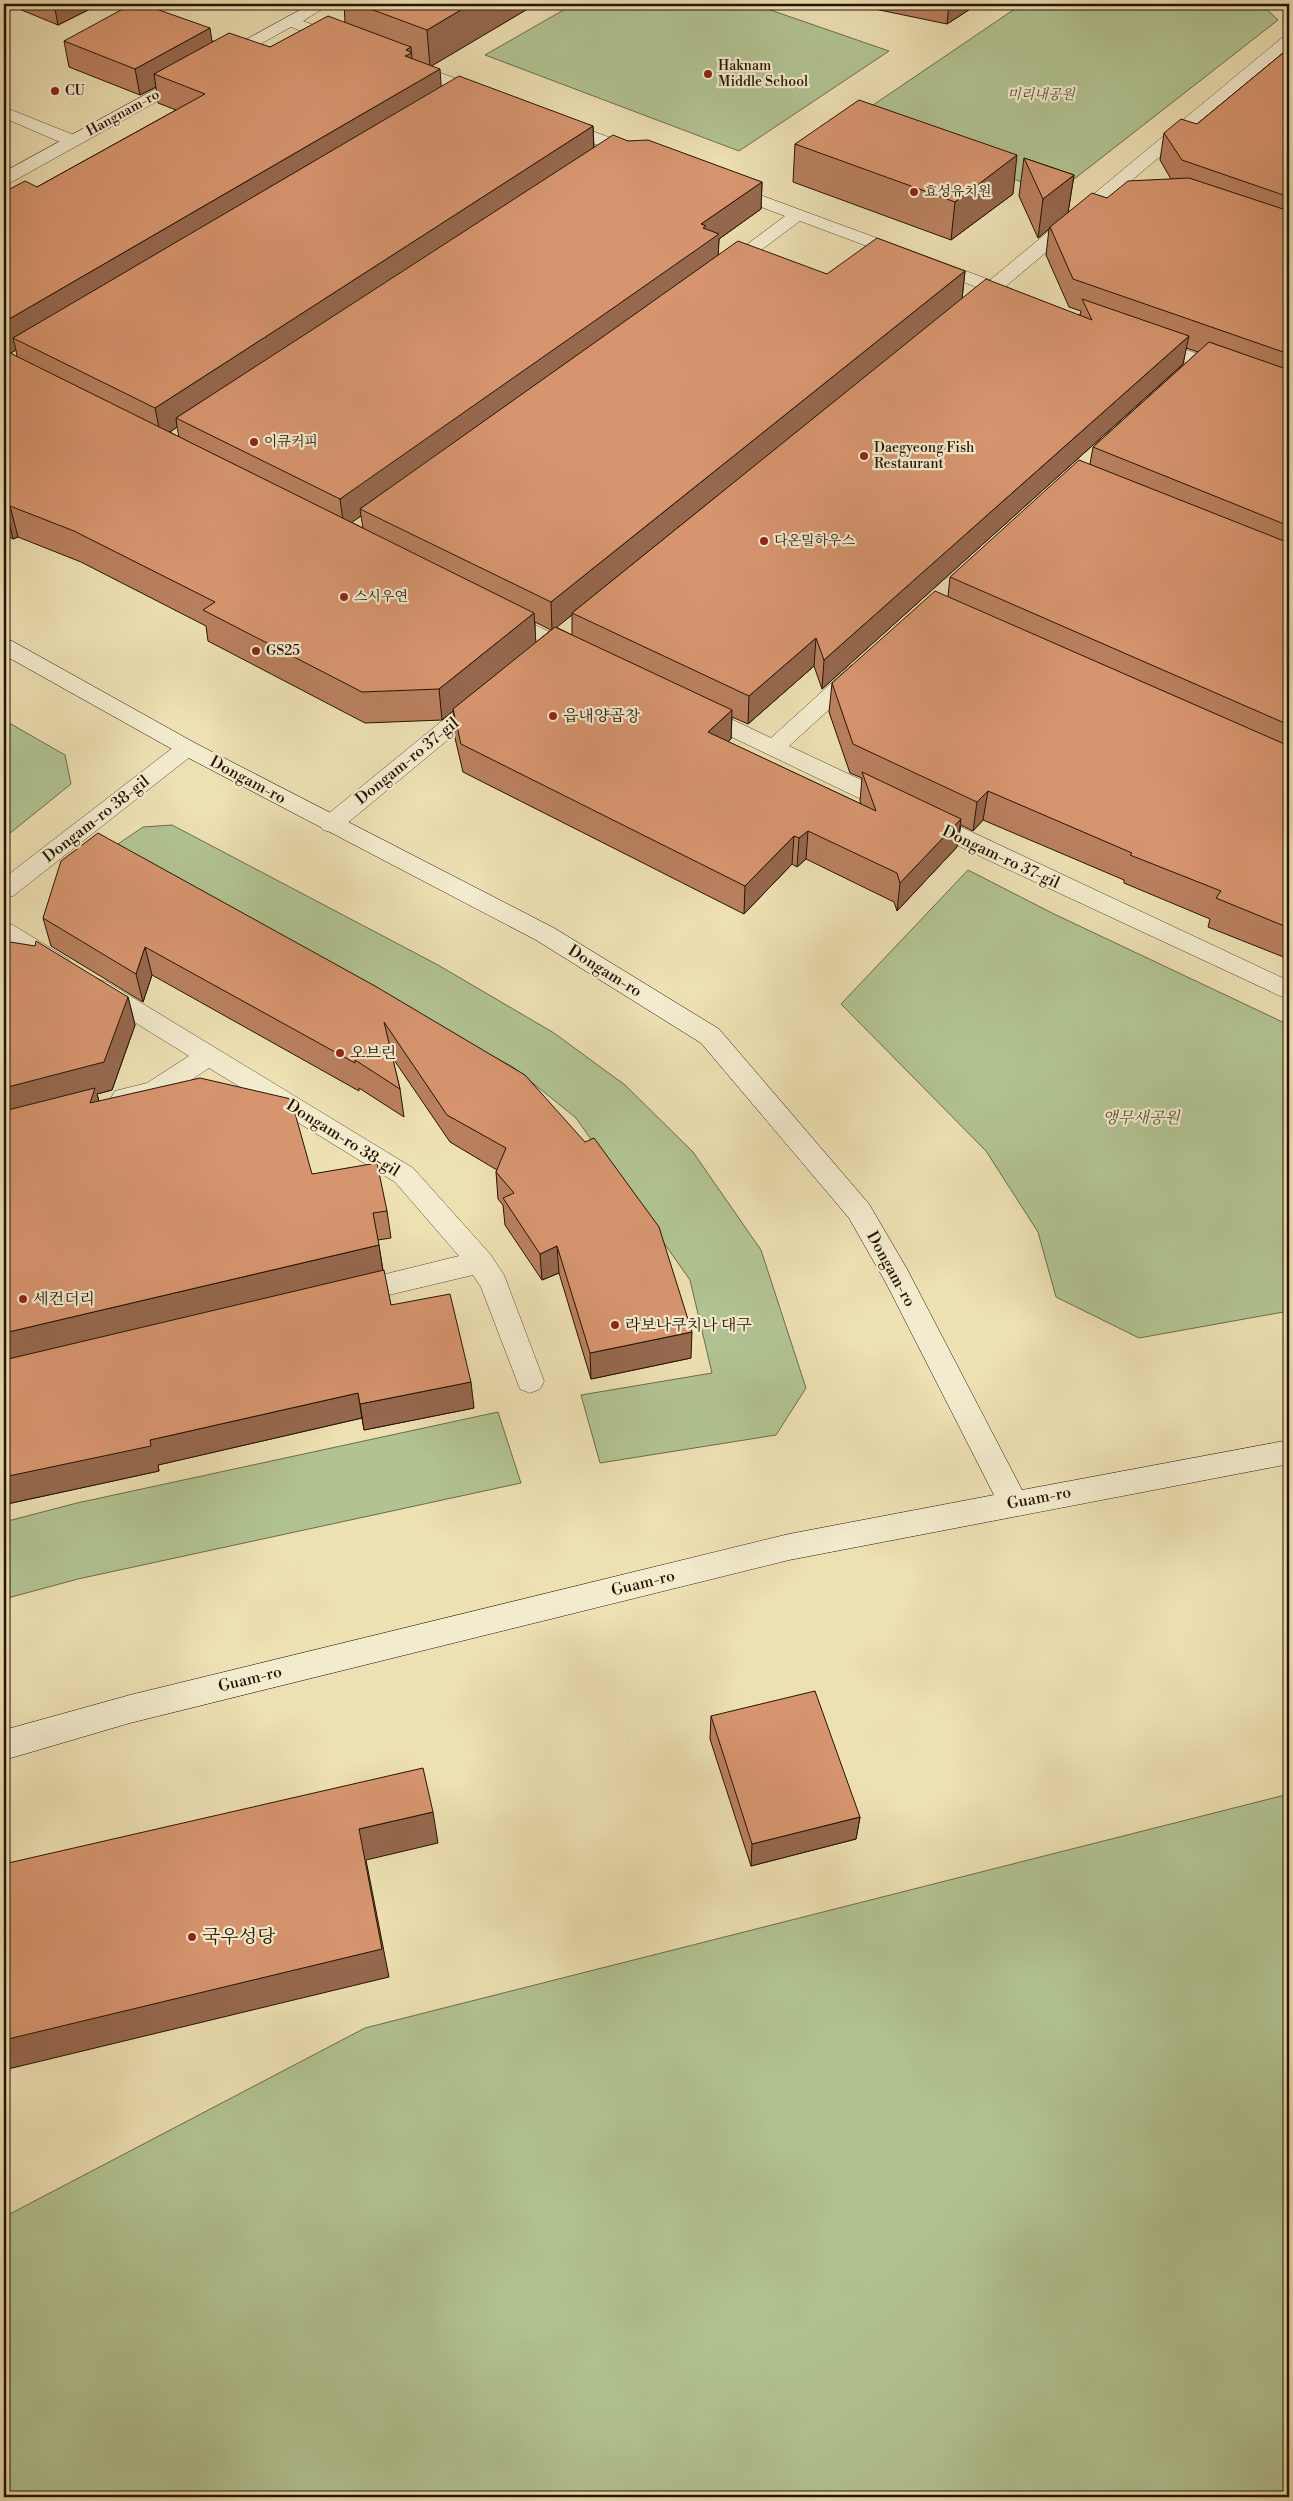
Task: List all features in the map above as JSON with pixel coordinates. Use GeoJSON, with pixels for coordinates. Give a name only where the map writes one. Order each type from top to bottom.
{"type":"FeatureCollection","features":[{"type":"Feature","properties":{"kind":"street","name":"Hangnam-ro"},"geometry":{"type":"LineString","coordinates":[[4,179],[322,4]]}},
{"type":"Feature","properties":{"kind":"street"},"geometry":{"type":"LineString","coordinates":[[289,21],[362,49]]}},
{"type":"Feature","properties":{"kind":"street"},"geometry":{"type":"LineString","coordinates":[[954,319],[1126,178],[1289,40]]}},
{"type":"Feature","properties":{"kind":"street"},"geometry":{"type":"LineString","coordinates":[[389,59],[496,100]]}},
{"type":"Feature","properties":{"kind":"street"},"geometry":{"type":"LineString","coordinates":[[453,100],[470,90]]}},
{"type":"Feature","properties":{"kind":"street"},"geometry":{"type":"LineString","coordinates":[[4,112],[73,141]]}},
{"type":"Feature","properties":{"kind":"street"},"geometry":{"type":"LineString","coordinates":[[541,116],[654,160]]}},
{"type":"Feature","properties":{"kind":"street"},"geometry":{"type":"LineString","coordinates":[[604,158],[620,147]]}},
{"type":"Feature","properties":{"kind":"street"},"geometry":{"type":"LineString","coordinates":[[1126,178],[1144,184]]}},
{"type":"Feature","properties":{"kind":"street"},"geometry":{"type":"LineString","coordinates":[[708,180],[1020,297]]}},
{"type":"Feature","properties":{"kind":"street"},"geometry":{"type":"LineString","coordinates":[[710,278],[799,214]]}},
{"type":"Feature","properties":{"kind":"street"},"geometry":{"type":"LineString","coordinates":[[1129,336],[1193,368],[1289,392]]}},
{"type":"Feature","properties":{"kind":"street"},"geometry":{"type":"LineString","coordinates":[[484,608],[597,663]]}},
{"type":"Feature","properties":{"kind":"street","name":"Dongam-ro"},"geometry":{"type":"LineString","coordinates":[[4,646],[187,748],[545,934],[710,1036],[859,1211],[897,1277],[1013,1503]]}},
{"type":"Feature","properties":{"kind":"street"},"geometry":{"type":"LineString","coordinates":[[773,748],[869,661]]}},
{"type":"Feature","properties":{"kind":"street","name":"Dongam-ro 37-gil"},"geometry":{"type":"LineString","coordinates":[[331,824],[499,686]]}},
{"type":"Feature","properties":{"kind":"street","name":"Dongam-ro 37-gil"},"geometry":{"type":"LineString","coordinates":[[676,702],[1289,991]]}},
{"type":"Feature","properties":{"kind":"street","name":"Dongam-ro 38-gil"},"geometry":{"type":"LineString","coordinates":[[4,890],[187,748]]}},
{"type":"Feature","properties":{"kind":"street","name":"Dongam-ro 38-gil"},"geometry":{"type":"LineString","coordinates":[[4,931],[404,1176],[480,1262],[494,1283],[530,1381]]}},
{"type":"Feature","properties":{"kind":"street"},"geometry":{"type":"LineString","coordinates":[[97,1105],[154,1091],[209,1056]]}},
{"type":"Feature","properties":{"kind":"street"},"geometry":{"type":"LineString","coordinates":[[325,1299],[480,1262]]}},
{"type":"Feature","properties":{"kind":"street","name":"Guam-ro"},"geometry":{"type":"LineString","coordinates":[[4,1745],[130,1709],[788,1547],[1289,1452]]}},
{"type":"Feature","properties":{"kind":"green space"},"geometry":{"type":"Polygon","coordinates":[[[574,4],[753,4],[889,51],[739,151],[485,55],[574,4]]]}},
{"type":"Feature","properties":{"kind":"green space","name":"미리내공원"},"geometry":{"type":"Polygon","coordinates":[[[1022,4],[1261,4],[1278,20],[1055,194],[851,120],[1022,4]]]}},
{"type":"Feature","properties":{"kind":"green space"},"geometry":{"type":"Polygon","coordinates":[[[4,720],[65,755],[71,784],[4,838],[4,720]]]}},
{"type":"Feature","properties":{"kind":"green space"},"geometry":{"type":"Polygon","coordinates":[[[172,825],[438,965],[554,1033],[625,1085],[693,1152],[761,1250],[806,1388],[776,1435],[600,1463],[581,1395],[712,1373],[690,1280],[576,1118],[513,1067],[109,850],[143,827],[172,825]]]}},
{"type":"Feature","properties":{"kind":"green space","name":"앵무새공원"},"geometry":{"type":"Polygon","coordinates":[[[968,870],[1054,914],[1289,1025],[1289,1311],[1139,1338],[1056,1297],[1038,1232],[986,1151],[841,1004],[968,870]]]}},
{"type":"Feature","properties":{"kind":"green space"},"geometry":{"type":"Polygon","coordinates":[[[498,1412],[521,1483],[78,1579],[4,1599],[4,1522],[77,1503],[498,1412]]]}},
{"type":"Feature","properties":{"kind":"green space"},"geometry":{"type":"Polygon","coordinates":[[[1289,1794],[1289,2497],[4,2497],[4,2217],[365,2028],[1289,1794]]]}},
{"type":"Feature","properties":{"kind":"building"},"geometry":{"type":"Polygon","coordinates":[[[132,4],[142,4],[210,28],[135,69],[64,41],[132,4]]]}},
{"type":"Feature","properties":{"kind":"building"},"geometry":{"type":"Polygon","coordinates":[[[357,4],[471,4],[427,30],[357,4]]]}},
{"type":"Feature","properties":{"kind":"building"},"geometry":{"type":"Polygon","coordinates":[[[328,16],[411,47],[406,50],[412,53],[405,56],[440,69],[4,322],[4,192],[25,181],[37,187],[205,94],[154,74],[229,33],[270,47],[328,16]]]}},
{"type":"Feature","properties":{"kind":"building"},"geometry":{"type":"Polygon","coordinates":[[[1289,48],[1289,197],[1182,160],[1164,133],[1181,119],[1197,124],[1289,48]]]}},
{"type":"Feature","properties":{"kind":"building"},"geometry":{"type":"Polygon","coordinates":[[[459,76],[593,126],[155,408],[13,338],[459,76]]]}},
{"type":"Feature","properties":{"kind":"building"},"geometry":{"type":"Polygon","coordinates":[[[859,100],[1017,155],[955,202],[795,144],[859,100]]]}},
{"type":"Feature","properties":{"kind":"building"},"geometry":{"type":"Polygon","coordinates":[[[613,135],[628,141],[648,140],[762,182],[701,224],[706,226],[703,228],[719,234],[340,499],[176,418],[613,135]]]}},
{"type":"Feature","properties":{"kind":"building"},"geometry":{"type":"Polygon","coordinates":[[[1024,158],[1074,175],[1043,199],[1024,158]]]}},
{"type":"Feature","properties":{"kind":"building"},"geometry":{"type":"Polygon","coordinates":[[[1189,178],[1289,211],[1289,354],[1073,279],[1050,227],[1092,193],[1107,198],[1128,181],[1189,178]]]}},
{"type":"Feature","properties":{"kind":"building"},"geometry":{"type":"Polygon","coordinates":[[[877,238],[965,271],[551,602],[360,509],[738,241],[827,274],[877,238]]]}},
{"type":"Feature","properties":{"kind":"building"},"geometry":{"type":"Polygon","coordinates":[[[986,279],[1092,320],[1082,299],[1189,336],[824,660],[816,638],[749,696],[572,613],[986,279]]]}},
{"type":"Feature","properties":{"kind":"building"},"geometry":{"type":"Polygon","coordinates":[[[1209,342],[1289,370],[1289,526],[1093,447],[1209,342]]]}},
{"type":"Feature","properties":{"kind":"building"},"geometry":{"type":"Polygon","coordinates":[[[4,350],[534,613],[439,689],[362,692],[203,610],[215,602],[74,531],[10,506],[4,507],[4,350]]]}},
{"type":"Feature","properties":{"kind":"building"},"geometry":{"type":"Polygon","coordinates":[[[1079,460],[1289,543],[1289,725],[950,577],[1079,460]]]}},
{"type":"Feature","properties":{"kind":"building"},"geometry":{"type":"Polygon","coordinates":[[[935,591],[1289,746],[1289,928],[1216,898],[1221,891],[1130,855],[1132,853],[988,791],[977,802],[853,744],[832,683],[935,591]]]}},
{"type":"Feature","properties":{"kind":"building"},"geometry":{"type":"Polygon","coordinates":[[[555,627],[732,710],[708,732],[876,811],[862,772],[961,819],[900,883],[897,873],[808,831],[799,838],[794,836],[745,886],[461,744],[453,709],[555,627]]]}},
{"type":"Feature","properties":{"kind":"building"},"geometry":{"type":"Polygon","coordinates":[[[98,833],[375,986],[525,1075],[585,1142],[594,1138],[659,1227],[692,1332],[590,1353],[557,1246],[540,1254],[503,1198],[514,1193],[496,1172],[506,1148],[447,1115],[384,1022],[400,1089],[355,1060],[355,1063],[145,947],[136,974],[43,918],[61,861],[98,833]]]}},
{"type":"Feature","properties":{"kind":"building"},"geometry":{"type":"Polygon","coordinates":[[[4,941],[35,946],[36,941],[128,997],[104,1062],[4,1088],[4,941]]]}},
{"type":"Feature","properties":{"kind":"building"},"geometry":{"type":"Polygon","coordinates":[[[200,1078],[291,1099],[312,1174],[377,1163],[387,1211],[373,1213],[379,1245],[4,1333],[4,1111],[95,1088],[90,1103],[200,1078]]]}},
{"type":"Feature","properties":{"kind":"building"},"geometry":{"type":"Polygon","coordinates":[[[384,1270],[391,1305],[450,1294],[471,1382],[360,1404],[358,1393],[150,1440],[151,1446],[4,1477],[4,1360],[384,1270]]]}},
{"type":"Feature","properties":{"kind":"building"},"geometry":{"type":"Polygon","coordinates":[[[815,1691],[860,1817],[752,1844],[711,1716],[815,1691]]]}},
{"type":"Feature","properties":{"kind":"building","name":"국우성당"},"geometry":{"type":"Polygon","coordinates":[[[423,1768],[433,1812],[359,1829],[382,1949],[4,2040],[4,1864],[423,1768]]]}},
{"type":"Feature","properties":{"kind":"place","name":"Haknam Middle School"},"geometry":{"type":"Point","coordinates":[708,74]}},
{"type":"Feature","properties":{"kind":"place","name":"CU"},"geometry":{"type":"Point","coordinates":[55,91]}},
{"type":"Feature","properties":{"kind":"place","name":"효성유치원"},"geometry":{"type":"Point","coordinates":[914,192]}},
{"type":"Feature","properties":{"kind":"place","name":"이큐커피"},"geometry":{"type":"Point","coordinates":[254,442]}},
{"type":"Feature","properties":{"kind":"place","name":"Daegyeong Fish Restaurant"},"geometry":{"type":"Point","coordinates":[864,456]}},
{"type":"Feature","properties":{"kind":"place","name":"다온밀하우스"},"geometry":{"type":"Point","coordinates":[764,541]}},
{"type":"Feature","properties":{"kind":"place","name":"스시우연"},"geometry":{"type":"Point","coordinates":[344,597]}},
{"type":"Feature","properties":{"kind":"place","name":"GS25"},"geometry":{"type":"Point","coordinates":[256,651]}},
{"type":"Feature","properties":{"kind":"place","name":"읍내양곱창"},"geometry":{"type":"Point","coordinates":[553,716]}},
{"type":"Feature","properties":{"kind":"place","name":"오브린"},"geometry":{"type":"Point","coordinates":[340,1053]}},
{"type":"Feature","properties":{"kind":"place","name":"세컨더리"},"geometry":{"type":"Point","coordinates":[23,1299]}},
{"type":"Feature","properties":{"kind":"place","name":"라보나쿠치나 대구"},"geometry":{"type":"Point","coordinates":[615,1325]}},
{"type":"Feature","properties":{"kind":"place","name":"국우성당"},"geometry":{"type":"Point","coordinates":[192,1937]}}]}
